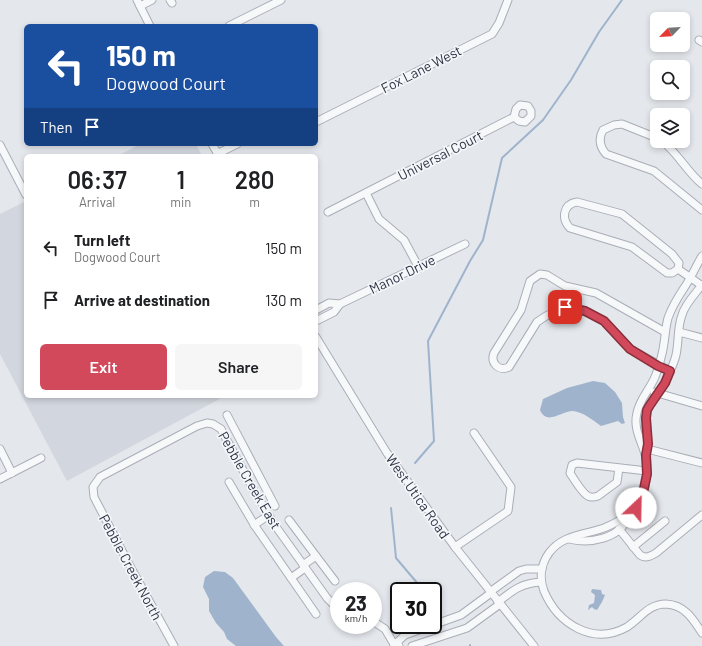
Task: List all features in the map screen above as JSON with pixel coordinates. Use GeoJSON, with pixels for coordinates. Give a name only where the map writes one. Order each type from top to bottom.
{"type":"FeatureCollection","features":[{"type":"Feature","properties":{"kind":"street"},"geometry":{"type":"LineString","coordinates":[[149,24],[138,3],[152,0]]}},
{"type":"Feature","properties":{"kind":"street"},"geometry":{"type":"LineString","coordinates":[[233,24],[281,0]]}},
{"type":"Feature","properties":{"kind":"street","name":"Fox Lane West"},"geometry":{"type":"LineString","coordinates":[[318,121],[492,34],[499,23],[508,0]]}},
{"type":"Feature","properties":{"kind":"street","name":"Universal Court"},"geometry":{"type":"LineString","coordinates":[[328,212],[514,117]]}},
{"type":"Feature","properties":{"kind":"street"},"geometry":{"type":"LineString","coordinates":[[650,135],[626,125],[616,124],[603,130],[600,140],[606,154],[654,171],[702,210]]}},
{"type":"Feature","properties":{"kind":"street"},"geometry":{"type":"LineString","coordinates":[[0,145],[24,191]]}},
{"type":"Feature","properties":{"kind":"street"},"geometry":{"type":"LineString","coordinates":[[220,154],[234,146]]}},
{"type":"Feature","properties":{"kind":"street"},"geometry":{"type":"LineString","coordinates":[[671,148],[687,170],[702,184]]}},
{"type":"Feature","properties":{"kind":"street"},"geometry":{"type":"LineString","coordinates":[[366,193],[379,219],[404,240],[418,266]]}},
{"type":"Feature","properties":{"kind":"street"},"geometry":{"type":"LineString","coordinates":[[577,202],[622,214],[672,254],[678,263],[678,269],[672,273],[667,273],[632,247],[570,228],[564,220],[565,211],[571,204],[577,202]]}},
{"type":"Feature","properties":{"kind":"street","name":"Manor Drive"},"geometry":{"type":"LineString","coordinates":[[318,320],[334,312],[340,304],[465,244]]}},
{"type":"Feature","properties":{"kind":"street"},"geometry":{"type":"LineString","coordinates":[[647,452],[637,431],[636,418],[639,406],[649,389],[662,355],[665,332],[671,312],[702,256]]}},
{"type":"Feature","properties":{"kind":"street"},"geometry":{"type":"LineString","coordinates":[[678,269],[702,285],[685,307],[680,323],[676,356],[665,383],[650,405],[646,418],[647,471],[643,493],[632,514],[628,517],[603,528],[562,540],[548,555],[542,569],[541,582],[549,600],[563,619],[573,627],[588,634],[605,634],[622,630],[647,610],[661,604],[671,605],[684,610],[702,633]]}},
{"type":"Feature","properties":{"kind":"street"},"geometry":{"type":"LineString","coordinates":[[670,371],[658,366],[630,349],[604,321],[585,311],[568,307],[562,308],[546,316],[538,322],[509,367],[503,369],[500,368],[495,365],[492,359],[494,353],[521,310],[530,281],[540,274],[547,275],[565,286],[596,293],[665,332],[679,333],[702,338]]}},
{"type":"Feature","properties":{"kind":"street","name":"Manor Drive"},"geometry":{"type":"LineString","coordinates":[[318,309],[329,303],[340,304]]}},
{"type":"Feature","properties":{"kind":"street","name":"West Utica Road"},"geometry":{"type":"LineString","coordinates":[[318,340],[387,453],[455,547],[534,646]]}},
{"type":"Feature","properties":{"kind":"street"},"geometry":{"type":"LineString","coordinates":[[649,389],[658,394],[702,406]]}},
{"type":"Feature","properties":{"kind":"street"},"geometry":{"type":"LineString","coordinates":[[227,415],[275,506]]}},
{"type":"Feature","properties":{"kind":"street","name":"Pebble Creek East"},"geometry":{"type":"LineString","coordinates":[[94,487],[100,477],[183,433],[197,426],[207,423],[213,424],[221,429],[269,516],[330,602]]}},
{"type":"Feature","properties":{"kind":"street"},"geometry":{"type":"LineString","coordinates":[[455,547],[508,510],[511,487],[474,433]]}},
{"type":"Feature","properties":{"kind":"street"},"geometry":{"type":"LineString","coordinates":[[0,449],[12,473]]}},
{"type":"Feature","properties":{"kind":"street"},"geometry":{"type":"LineString","coordinates":[[647,452],[702,463]]}},
{"type":"Feature","properties":{"kind":"street"},"geometry":{"type":"LineString","coordinates":[[0,479],[41,458]]}},
{"type":"Feature","properties":{"kind":"street"},"geometry":{"type":"LineString","coordinates":[[240,465],[250,460]]}},
{"type":"Feature","properties":{"kind":"street"},"geometry":{"type":"LineString","coordinates":[[619,468],[618,482],[598,496],[592,497],[586,494],[570,473],[572,466],[577,463],[647,471]]}},
{"type":"Feature","properties":{"kind":"street"},"geometry":{"type":"LineString","coordinates":[[229,482],[254,525],[316,614]]}},
{"type":"Feature","properties":{"kind":"street","name":"Pebble Creek North"},"geometry":{"type":"LineString","coordinates":[[94,487],[94,497],[174,646]]}},
{"type":"Feature","properties":{"kind":"street"},"geometry":{"type":"LineString","coordinates":[[619,529],[643,557],[652,555],[702,515]]}},
{"type":"Feature","properties":{"kind":"street"},"geometry":{"type":"LineString","coordinates":[[254,525],[269,516]]}},
{"type":"Feature","properties":{"kind":"street"},"geometry":{"type":"LineString","coordinates":[[569,539],[592,540],[612,534],[626,523],[628,517]]}},
{"type":"Feature","properties":{"kind":"street"},"geometry":{"type":"LineString","coordinates":[[289,520],[335,581]]}},
{"type":"Feature","properties":{"kind":"street"},"geometry":{"type":"LineString","coordinates":[[633,547],[665,521]]}},
{"type":"Feature","properties":{"kind":"street"},"geometry":{"type":"LineString","coordinates":[[291,578],[316,556]]}},
{"type":"Feature","properties":{"kind":"street"},"geometry":{"type":"LineString","coordinates":[[442,622],[461,615],[516,573],[526,569],[542,569]]}},
{"type":"Feature","properties":{"kind":"street"},"geometry":{"type":"LineString","coordinates":[[412,646],[467,628],[521,586],[541,582]]}},
{"type":"Feature","properties":{"kind":"street"},"geometry":{"type":"LineString","coordinates":[[382,627],[385,629],[396,646],[404,635],[407,634]]}},
{"type":"Feature","properties":{"kind":"shaded area"},"geometry":{"type":"Polygon","coordinates":[[[137,146],[197,146],[201,154],[121,154],[137,146]]]}},
{"type":"Feature","properties":{"kind":"shaded area"},"geometry":{"type":"Polygon","coordinates":[[[24,202],[24,398],[221,398],[67,481],[0,354],[0,214],[24,202]]]}},
{"type":"Feature","properties":{"kind":"water"},"geometry":{"type":"Polygon","coordinates":[[[593,381],[605,383],[615,392],[622,403],[625,423],[622,424],[618,421],[601,426],[588,417],[573,411],[550,417],[543,415],[540,410],[543,399],[567,388],[593,381]]]}},
{"type":"Feature","properties":{"kind":"water"},"geometry":{"type":"Polygon","coordinates":[[[214,571],[225,572],[233,578],[284,646],[236,646],[227,639],[224,632],[216,623],[209,611],[209,599],[203,587],[205,577],[214,571]]]}},
{"type":"Feature","properties":{"kind":"water"},"geometry":{"type":"Polygon","coordinates":[[[592,589],[601,590],[602,594],[605,595],[597,610],[592,607],[588,610],[589,605],[594,603],[595,595],[591,592],[592,589]]]}},
{"type":"Feature","properties":{"kind":"waterway"},"geometry":{"type":"LineString","coordinates":[[415,463],[434,441],[428,341],[470,261],[483,240],[502,158],[543,120],[571,80],[599,32],[622,0]]}},
{"type":"Feature","properties":{"kind":"waterway"},"geometry":{"type":"LineString","coordinates":[[391,508],[396,558],[416,582]]}},
{"type":"Feature","properties":{"kind":"route"},"geometry":{"type":"LineString","coordinates":[[565,307],[585,311],[604,321],[630,349],[658,366],[670,371],[665,383],[647,410],[647,474],[643,493],[636,508]]}}]}
